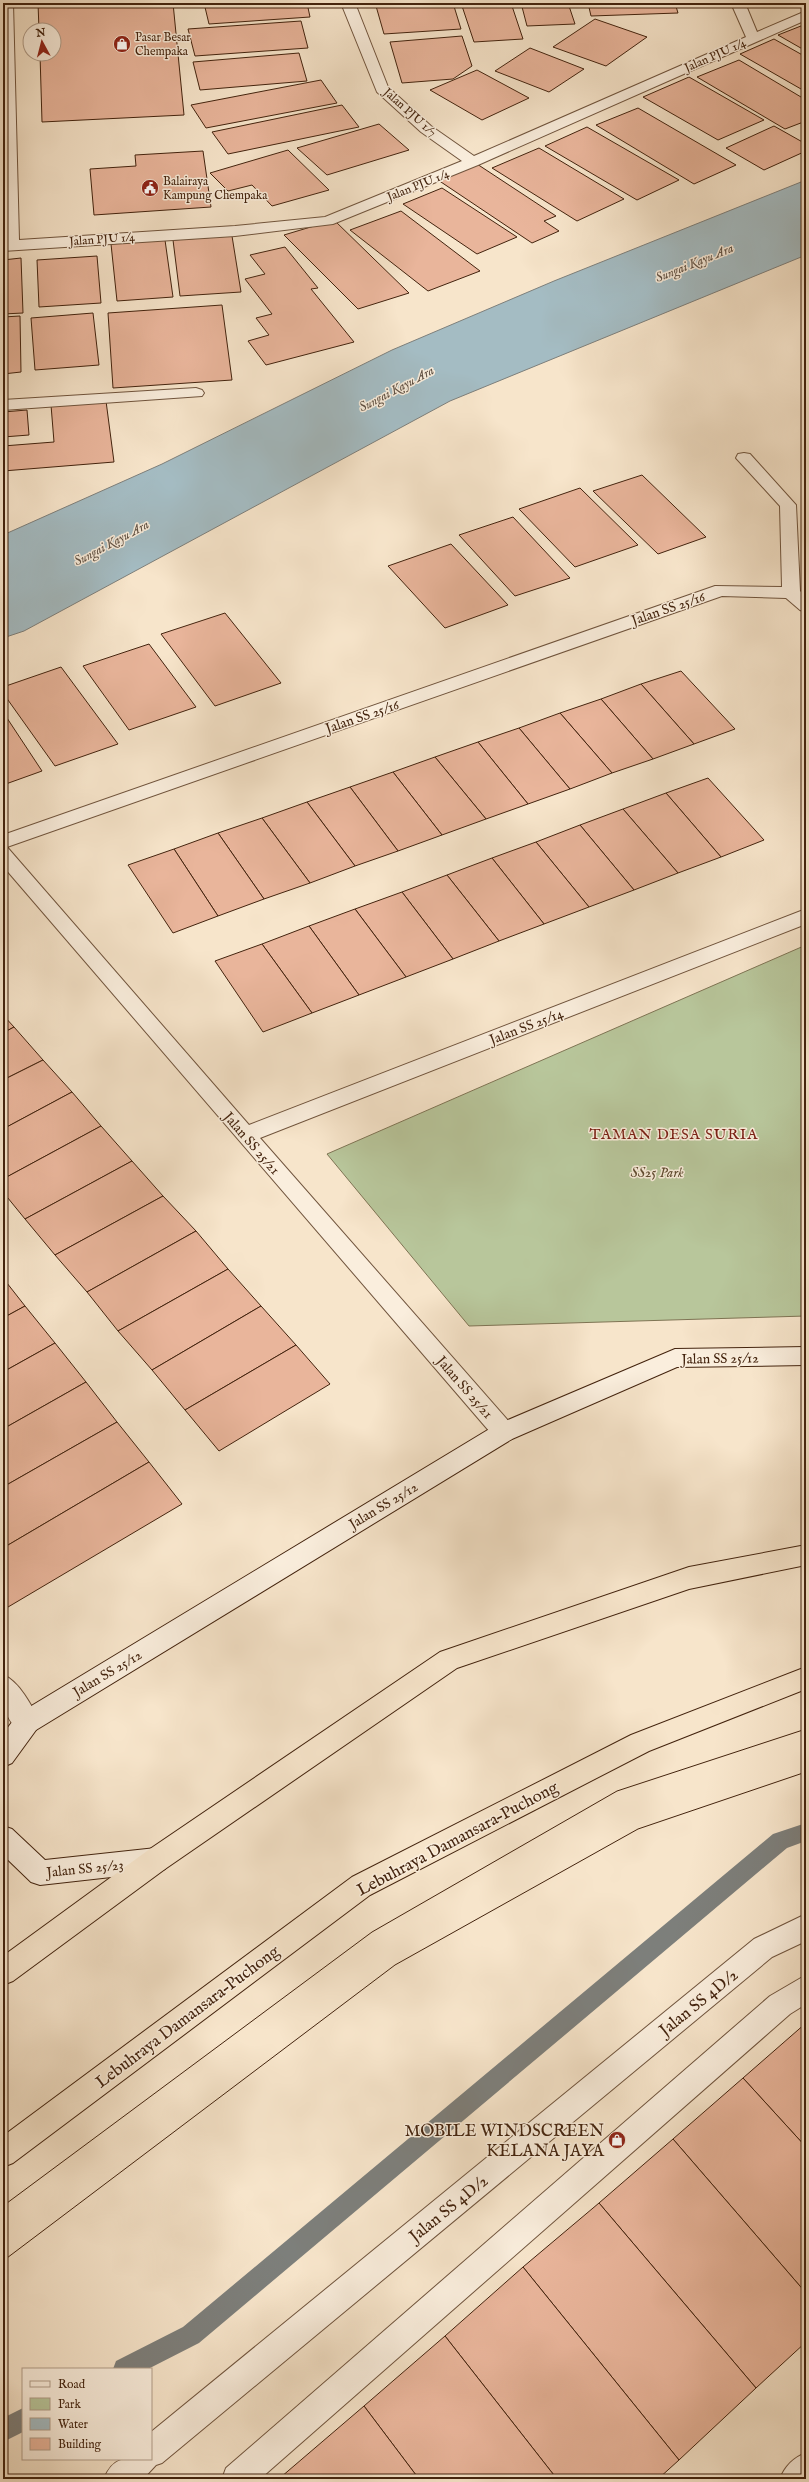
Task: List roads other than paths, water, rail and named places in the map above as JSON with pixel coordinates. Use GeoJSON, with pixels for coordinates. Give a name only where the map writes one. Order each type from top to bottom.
{"type":"FeatureCollection","features":[{"type":"Feature","properties":{"kind":"highway"},"geometry":{"type":"LineString","coordinates":[[3,1972],[156,1860],[449,1660],[689,1578],[806,1555]]}},
{"type":"Feature","properties":{"kind":"highway","name":"Lebuhraya Damansara–Puchong"},"geometry":{"type":"LineString","coordinates":[[3,2153],[361,1886],[640,1743],[806,1678]]}},
{"type":"Feature","properties":{"kind":"street"},"geometry":{"type":"LineString","coordinates":[[6,3],[8,245]]}},
{"type":"Feature","properties":{"kind":"street","name":"Jalan PJU 1/7"},"geometry":{"type":"LineString","coordinates":[[348,3],[382,89],[426,129],[473,162]]}},
{"type":"Feature","properties":{"kind":"street"},"geometry":{"type":"LineString","coordinates":[[738,3],[753,38]]}},
{"type":"Feature","properties":{"kind":"street","name":"Jalan PJU 1/4"},"geometry":{"type":"LineString","coordinates":[[8,245],[235,231],[328,221],[473,162],[806,14]]}},
{"type":"Feature","properties":{"kind":"street"},"geometry":{"type":"LineString","coordinates":[[3,405],[196,393]]}},
{"type":"Feature","properties":{"kind":"street"},"geometry":{"type":"LineString","coordinates":[[744,458],[788,505],[791,593],[806,606]]}},
{"type":"Feature","properties":{"kind":"street","name":"Jalan SS 25/16"},"geometry":{"type":"LineString","coordinates":[[3,842],[721,590],[791,593]]}},
{"type":"Feature","properties":{"kind":"street","name":"Jalan SS 25/21"},"geometry":{"type":"LineString","coordinates":[[3,853],[245,1135],[504,1432]]}},
{"type":"Feature","properties":{"kind":"street","name":"Jalan SS 25/14"},"geometry":{"type":"LineString","coordinates":[[245,1135],[806,916]]}},
{"type":"Feature","properties":{"kind":"street","name":"Jalan SS 25/12"},"geometry":{"type":"LineString","coordinates":[[3,1755],[27,1722],[504,1432],[675,1358],[806,1356]]}},
{"type":"Feature","properties":{"kind":"street"},"geometry":{"type":"LineString","coordinates":[[3,1686],[27,1722]]}},
{"type":"Feature","properties":{"kind":"street","name":"Jalan SS 25/23"},"geometry":{"type":"LineString","coordinates":[[3,1838],[40,1873],[156,1860]]}},
{"type":"Feature","properties":{"kind":"street","name":"Jalan SS 4D/2"},"geometry":{"type":"LineString","coordinates":[[152,2451],[763,1948],[806,1926]]}},
{"type":"Feature","properties":{"kind":"street"},"geometry":{"type":"LineString","coordinates":[[238,2479],[780,2004],[806,1988]]}},
{"type":"Feature","properties":{"kind":"street"},"geometry":{"type":"LineString","coordinates":[[119,2479],[142,2460]]}},
{"type":"Feature","properties":{"kind":"street"},"geometry":{"type":"LineString","coordinates":[[795,2479],[806,2468]]}},
{"type":"Feature","properties":{"kind":"water","name":"Sungai Kayu Ara"},"geometry":{"type":"Polygon","coordinates":[[[806,180],[806,255],[450,401],[24,631],[3,638],[3,535],[162,464],[392,350],[554,281],[806,180]]]}},
{"type":"Feature","properties":{"kind":"waterway"},"geometry":{"type":"LineString","coordinates":[[126,2368],[191,2335],[780,1841],[806,1832]]}},
{"type":"Feature","properties":{"kind":"waterway"},"geometry":{"type":"LineString","coordinates":[[3,2430],[22,2420]]}},
{"type":"Feature","properties":{"kind":"tram line"},"geometry":{"type":"LineString","coordinates":[[3,2206],[372,1932],[617,1791],[806,1729]]}},
{"type":"Feature","properties":{"kind":"tram line"},"geometry":{"type":"LineString","coordinates":[[3,2261],[395,1965],[638,1829],[806,1772]]}},
{"type":"Feature","properties":{"kind":"place","name":"Pasar Besar Chempaka"},"geometry":{"type":"Point","coordinates":[122,44]}},
{"type":"Feature","properties":{"kind":"place","name":"Balairaya Kampung Chempaka"},"geometry":{"type":"Point","coordinates":[150,188]}},
{"type":"Feature","properties":{"kind":"place","name":"MOBILE WINDSCREEN KELANA JAYA"},"geometry":{"type":"Point","coordinates":[617,2140]}},
{"type":"Feature","properties":{"kind":"district","name":"TAMAN DESA SURIA"},"geometry":{"type":"Point","coordinates":[674,1134]}},
{"type":"Feature","properties":{"kind":"park label","name":"SS25 Park"},"geometry":{"type":"Point","coordinates":[657,1172]}}]}
